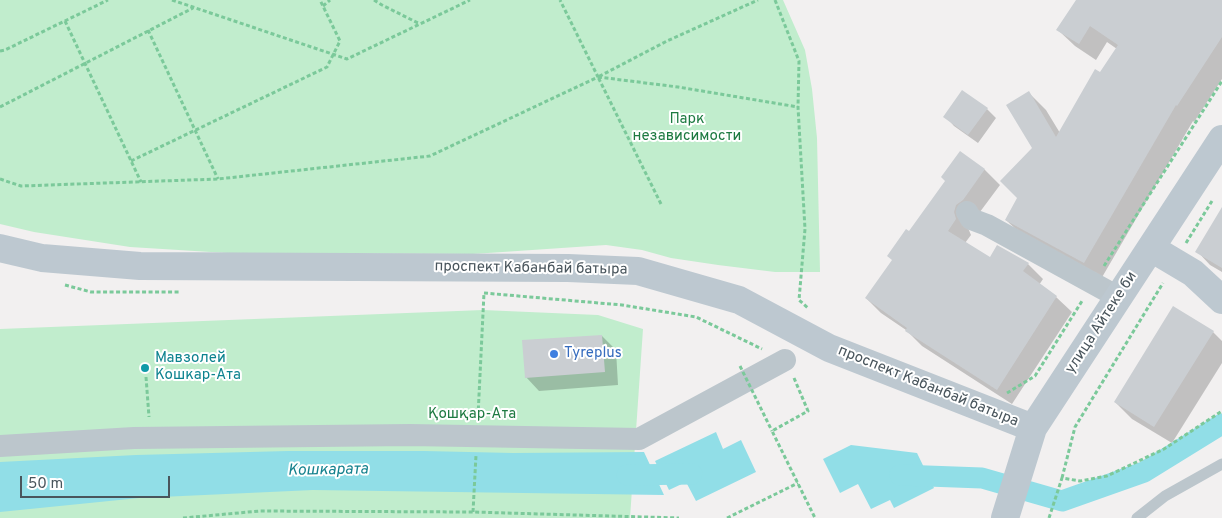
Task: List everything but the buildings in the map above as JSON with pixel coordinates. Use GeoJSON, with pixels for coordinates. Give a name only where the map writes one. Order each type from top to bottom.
{"type":"FeatureCollection","features":[{"type":"Feature","properties":{"kind":"street","name":"улица Айтеке би"},"geometry":{"type":"LineString","coordinates":[[1005,518],[1030,437],[1118,297],[1222,139]]}},
{"type":"Feature","properties":{"kind":"street"},"geometry":{"type":"LineString","coordinates":[[967,212],[971,219],[987,225],[1118,297]]}},
{"type":"Feature","properties":{"kind":"street","name":"проспект Кабанбай батыра"},"geometry":{"type":"LineString","coordinates":[[0,248],[42,258],[140,266],[558,268],[638,272],[739,300],[829,348],[1030,437]]}},
{"type":"Feature","properties":{"kind":"street"},"geometry":{"type":"LineString","coordinates":[[1151,248],[1193,273],[1222,300]]}},
{"type":"Feature","properties":{"kind":"street"},"geometry":{"type":"LineString","coordinates":[[0,446],[151,438],[410,435],[639,439],[786,360]]}},
{"type":"Feature","properties":{"kind":"lane"},"geometry":{"type":"LineString","coordinates":[[1137,518],[1165,496],[1222,464]]}},
{"type":"Feature","properties":{"kind":"path"},"geometry":{"type":"LineString","coordinates":[[0,51],[108,0]]}},
{"type":"Feature","properties":{"kind":"path"},"geometry":{"type":"LineString","coordinates":[[172,0],[347,59],[470,0]]}},
{"type":"Feature","properties":{"kind":"path"},"geometry":{"type":"LineString","coordinates":[[131,161],[327,67],[340,41],[320,0]]}},
{"type":"Feature","properties":{"kind":"path"},"geometry":{"type":"LineString","coordinates":[[323,6],[330,0]]}},
{"type":"Feature","properties":{"kind":"path"},"geometry":{"type":"LineString","coordinates":[[374,0],[382,6],[420,24]]}},
{"type":"Feature","properties":{"kind":"path"},"geometry":{"type":"LineString","coordinates":[[560,0],[661,204]]}},
{"type":"Feature","properties":{"kind":"path"},"geometry":{"type":"LineString","coordinates":[[0,179],[21,186],[218,179],[430,156],[598,77],[667,41],[758,0]]}},
{"type":"Feature","properties":{"kind":"path"},"geometry":{"type":"LineString","coordinates":[[775,0],[799,60],[798,107],[805,230],[799,300],[812,312]]}},
{"type":"Feature","properties":{"kind":"path"},"geometry":{"type":"LineString","coordinates":[[0,107],[194,7]]}},
{"type":"Feature","properties":{"kind":"path"},"geometry":{"type":"LineString","coordinates":[[65,21],[141,182]]}},
{"type":"Feature","properties":{"kind":"path"},"geometry":{"type":"LineString","coordinates":[[148,30],[218,179]]}},
{"type":"Feature","properties":{"kind":"path"},"geometry":{"type":"LineString","coordinates":[[598,77],[678,87],[798,107]]}},
{"type":"Feature","properties":{"kind":"path"},"geometry":{"type":"LineString","coordinates":[[1002,396],[1035,376],[1222,81]]}},
{"type":"Feature","properties":{"kind":"path"},"geometry":{"type":"LineString","coordinates":[[1050,517],[1075,428],[1217,194]]}},
{"type":"Feature","properties":{"kind":"path"},"geometry":{"type":"LineString","coordinates":[[64,285],[91,292],[189,292]]}},
{"type":"Feature","properties":{"kind":"path"},"geometry":{"type":"LineString","coordinates":[[479,392],[484,293],[622,305],[696,317],[786,360],[808,411],[772,430]]}},
{"type":"Feature","properties":{"kind":"path"},"geometry":{"type":"LineString","coordinates":[[740,366],[815,518]]}},
{"type":"Feature","properties":{"kind":"path"},"geometry":{"type":"LineString","coordinates":[[146,377],[151,438]]}},
{"type":"Feature","properties":{"kind":"path"},"geometry":{"type":"LineString","coordinates":[[1062,479],[1080,481],[1107,476],[1164,449],[1222,411]]}},
{"type":"Feature","properties":{"kind":"path"},"geometry":{"type":"LineString","coordinates":[[474,512],[476,450]]}},
{"type":"Feature","properties":{"kind":"path"},"geometry":{"type":"LineString","coordinates":[[727,518],[798,483]]}},
{"type":"Feature","properties":{"kind":"path"},"geometry":{"type":"LineString","coordinates":[[183,518],[260,511],[474,512],[679,518]]}},
{"type":"Feature","properties":{"kind":"green space","name":"Парк независимости"},"geometry":{"type":"Polygon","coordinates":[[[0,0],[783,0],[805,50],[812,89],[817,138],[820,272],[775,272],[718,265],[606,245],[473,254],[227,253],[130,247],[34,232],[0,224],[0,0]]]}},
{"type":"Feature","properties":{"kind":"green space","name":"Қошқар-Ата"},"geometry":{"type":"Polygon","coordinates":[[[483,310],[598,315],[643,329],[630,518],[0,518],[0,329],[483,310]]]}},
{"type":"Feature","properties":{"kind":"water"},"geometry":{"type":"Polygon","coordinates":[[[716,432],[723,449],[741,440],[756,472],[696,501],[686,482],[669,490],[655,461],[716,432]]]}},
{"type":"Feature","properties":{"kind":"water"},"geometry":{"type":"Polygon","coordinates":[[[851,445],[917,453],[934,488],[894,508],[890,500],[871,509],[858,484],[840,493],[823,459],[851,445]]]}},
{"type":"Feature","properties":{"kind":"water"},"geometry":{"type":"Polygon","coordinates":[[[288,451],[644,452],[664,495],[313,490],[139,498],[0,512],[0,462],[136,455],[288,451]]]}},
{"type":"Feature","properties":{"kind":"waterway"},"geometry":{"type":"LineString","coordinates":[[900,475],[982,478],[1062,501],[1144,472],[1222,424]]}},
{"type":"Feature","properties":{"kind":"waterway","name":"Кошкарата"},"geometry":{"type":"LineString","coordinates":[[627,475],[692,474]]}},
{"type":"Feature","properties":{"kind":"place","name":"Tyreplus"},"geometry":{"type":"Point","coordinates":[554,354]}},
{"type":"Feature","properties":{"kind":"place","name":"Мавзолей Кошкар-Ата"},"geometry":{"type":"Point","coordinates":[145,368]}}]}
